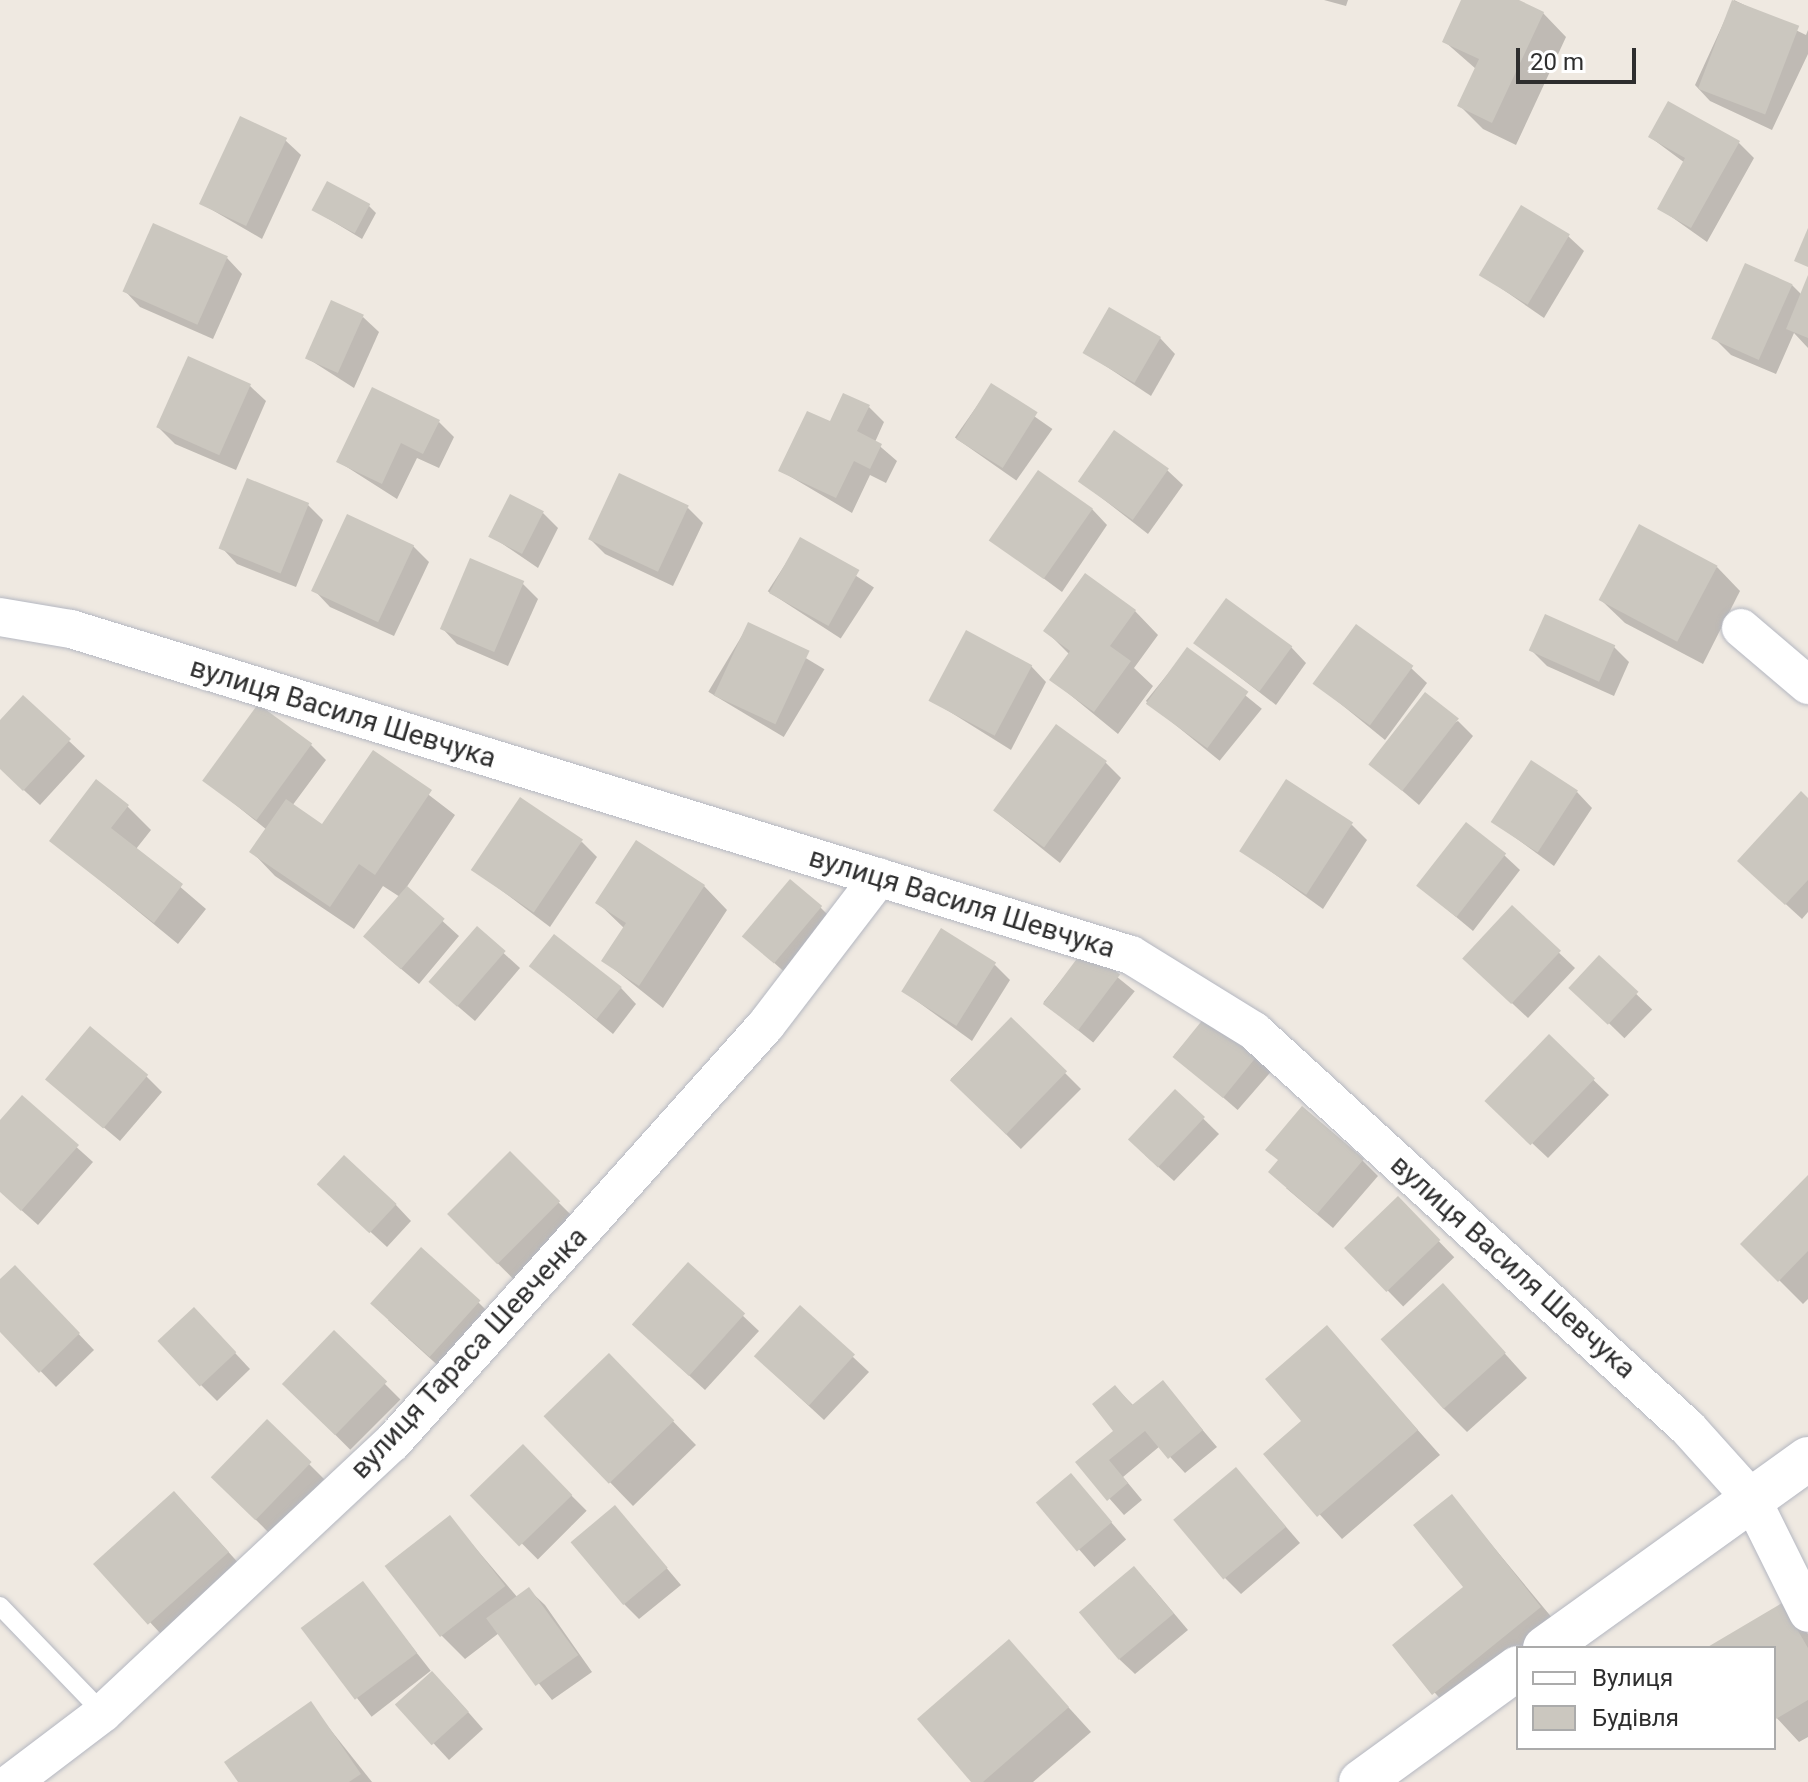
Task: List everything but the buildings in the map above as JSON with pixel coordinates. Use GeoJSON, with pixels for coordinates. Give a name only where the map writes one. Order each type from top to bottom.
{"type":"FeatureCollection","features":[{"type":"Feature","properties":{"kind":"main road"},"geometry":{"type":"LineString","coordinates":[[1548,1646],[1808,1459]]}},
{"type":"Feature","properties":{"kind":"main road"},"geometry":{"type":"LineString","coordinates":[[1361,1782],[1516,1669]]}},
{"type":"Feature","properties":{"kind":"street","name":"вулиця Василя Шевчука"},"geometry":{"type":"LineString","coordinates":[[0,617],[71,629],[1131,955],[1254,1031],[1688,1428],[1751,1498],[1808,1613]]}},
{"type":"Feature","properties":{"kind":"street"},"geometry":{"type":"LineString","coordinates":[[1741,628],[1808,685]]}},
{"type":"Feature","properties":{"kind":"street","name":"вулиця Тараса Шевченка"},"geometry":{"type":"LineString","coordinates":[[12,1782],[103,1713],[392,1443],[766,1025],[879,877]]}},
{"type":"Feature","properties":{"kind":"lane"},"geometry":{"type":"LineString","coordinates":[[0,1606],[103,1713]]}}]}
